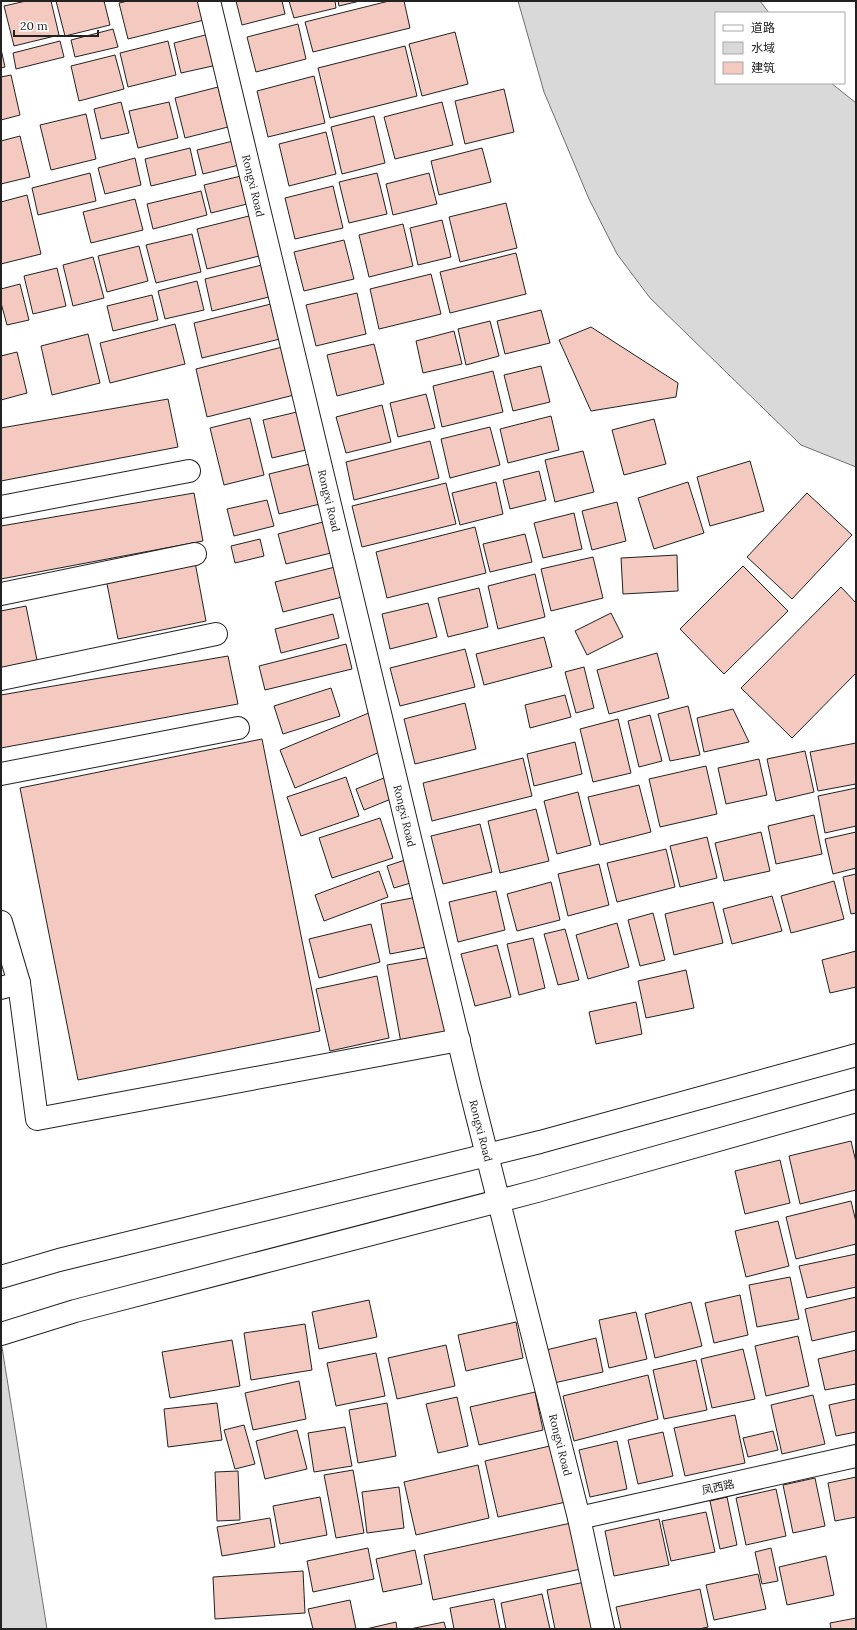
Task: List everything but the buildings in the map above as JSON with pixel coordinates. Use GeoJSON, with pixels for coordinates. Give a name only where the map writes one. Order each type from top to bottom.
{"type":"FeatureCollection","features":[{"type":"Feature","properties":{"kind":"street","name":"Rongxi Road"},"geometry":{"type":"LineString","coordinates":[[209,1],[458,1040],[579,1518],[603,1629]]}},
{"type":"Feature","properties":{"kind":"street"},"geometry":{"type":"LineString","coordinates":[[1,507],[189,471]]}},
{"type":"Feature","properties":{"kind":"street"},"geometry":{"type":"LineString","coordinates":[[1,594],[195,554]]}},
{"type":"Feature","properties":{"kind":"street"},"geometry":{"type":"LineString","coordinates":[[1,679],[216,634]]}},
{"type":"Feature","properties":{"kind":"street"},"geometry":{"type":"LineString","coordinates":[[1,774],[238,728]]}},
{"type":"Feature","properties":{"kind":"street"},"geometry":{"type":"LineString","coordinates":[[1,922],[7,986],[36,1119],[458,1040]]}},
{"type":"Feature","properties":{"kind":"street"},"geometry":{"type":"LineString","coordinates":[[1,1277],[59,1260],[591,1128],[856,1055]]}},
{"type":"Feature","properties":{"kind":"street"},"geometry":{"type":"LineString","coordinates":[[1,1334],[75,1311],[498,1201],[856,1101]]}},
{"type":"Feature","properties":{"kind":"street","name":"凤西路"},"geometry":{"type":"LineString","coordinates":[[579,1518],[856,1456]]}},
{"type":"Feature","properties":{"kind":"water"},"geometry":{"type":"Polygon","coordinates":[[[518,1],[760,1],[768,12],[715,12],[715,84],[832,84],[856,103],[856,467],[801,445],[650,298],[617,254],[589,199],[544,92],[518,1]]]}},
{"type":"Feature","properties":{"kind":"water"},"geometry":{"type":"Polygon","coordinates":[[[1,1341],[47,1629],[1,1629],[1,1341]]]}}]}
